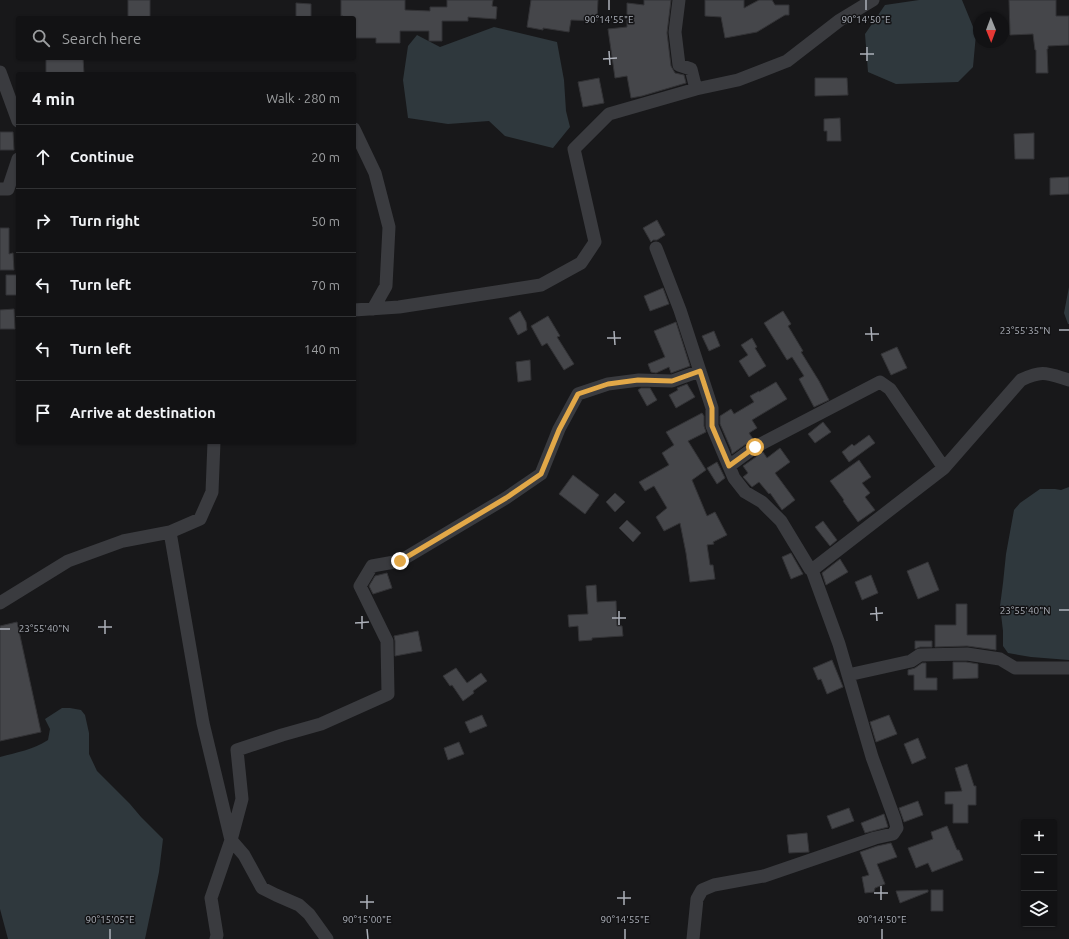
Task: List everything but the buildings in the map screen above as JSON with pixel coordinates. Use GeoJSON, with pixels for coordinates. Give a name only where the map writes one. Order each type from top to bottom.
{"type":"FeatureCollection","features":[{"type":"Feature","properties":{"kind":"street"},"geometry":{"type":"LineString","coordinates":[[678,0],[675,32],[679,65],[691,69],[696,89]]}},
{"type":"Feature","properties":{"kind":"street"},"geometry":{"type":"LineString","coordinates":[[356,310],[399,307],[541,284],[581,263],[595,242],[574,149],[609,114],[696,89],[738,80],[787,61],[840,20],[873,0]]}},
{"type":"Feature","properties":{"kind":"street"},"geometry":{"type":"LineString","coordinates":[[0,72],[16,116]]}},
{"type":"Feature","properties":{"kind":"street"},"geometry":{"type":"LineString","coordinates":[[356,133],[375,173],[389,227],[386,286],[373,309]]}},
{"type":"Feature","properties":{"kind":"street"},"geometry":{"type":"LineString","coordinates":[[0,189],[8,189],[16,165]]}},
{"type":"Feature","properties":{"kind":"street"},"geometry":{"type":"LineString","coordinates":[[656,248],[680,310],[712,408],[712,426],[734,478],[745,492],[762,502],[781,520],[812,570],[838,644],[872,757],[897,828],[896,832],[893,834],[875,838],[764,876],[714,885],[702,890],[697,899],[693,939]]}},
{"type":"Feature","properties":{"kind":"street"},"geometry":{"type":"LineString","coordinates":[[216,939],[217,935],[211,898],[231,840],[242,798],[237,750],[321,724],[388,694],[387,641],[360,586],[372,566],[400,561],[506,498],[541,474],[559,430],[578,394],[608,384],[638,380],[672,381],[700,371]]}},
{"type":"Feature","properties":{"kind":"street"},"geometry":{"type":"LineString","coordinates":[[812,570],[944,468],[1021,380],[1033,375],[1045,373],[1069,380]]}},
{"type":"Feature","properties":{"kind":"street"},"geometry":{"type":"LineString","coordinates":[[729,466],[755,447],[880,382],[890,389],[944,468]]}},
{"type":"Feature","properties":{"kind":"street"},"geometry":{"type":"LineString","coordinates":[[0,603],[68,561],[123,541],[170,532],[200,519],[212,492],[214,444]]}},
{"type":"Feature","properties":{"kind":"street"},"geometry":{"type":"LineString","coordinates":[[170,532],[203,723],[231,840],[244,855],[262,888],[300,905],[309,914],[327,939]]}},
{"type":"Feature","properties":{"kind":"street"},"geometry":{"type":"LineString","coordinates":[[848,675],[911,661],[920,655],[967,654],[1000,659],[1015,668],[1069,668]]}},
{"type":"Feature","properties":{"kind":"shaded area"},"geometry":{"type":"Polygon","coordinates":[[[919,0],[962,0],[973,27],[973,48],[975,48],[973,67],[958,82],[896,84],[868,72],[865,34],[885,5],[919,0]]]}},
{"type":"Feature","properties":{"kind":"shaded area"},"geometry":{"type":"Polygon","coordinates":[[[494,27],[557,42],[564,80],[566,111],[570,127],[553,148],[505,136],[489,121],[448,124],[408,118],[403,80],[408,46],[417,35],[440,47],[494,27]]]}},
{"type":"Feature","properties":{"kind":"shaded area"},"geometry":{"type":"Polygon","coordinates":[[[1069,287],[1069,324],[1068,324],[1064,313],[1069,287]]]}},
{"type":"Feature","properties":{"kind":"shaded area"},"geometry":{"type":"Polygon","coordinates":[[[1069,487],[1069,660],[1031,657],[1008,653],[1003,646],[1000,606],[1006,554],[1014,510],[1020,503],[1040,489],[1061,490],[1069,487]]]}},
{"type":"Feature","properties":{"kind":"shaded area"},"geometry":{"type":"Polygon","coordinates":[[[62,708],[81,710],[85,715],[89,733],[89,754],[97,771],[163,839],[159,872],[145,939],[8,939],[0,909],[0,757],[31,748],[48,740],[50,729],[45,719],[62,708]]]}},
{"type":"Feature","properties":{"kind":"route"},"geometry":{"type":"LineString","coordinates":[[400,561],[506,498],[541,474],[559,430],[578,394],[608,384],[638,380],[672,381],[700,371],[712,408],[712,426],[729,466],[755,447]]}}]}
